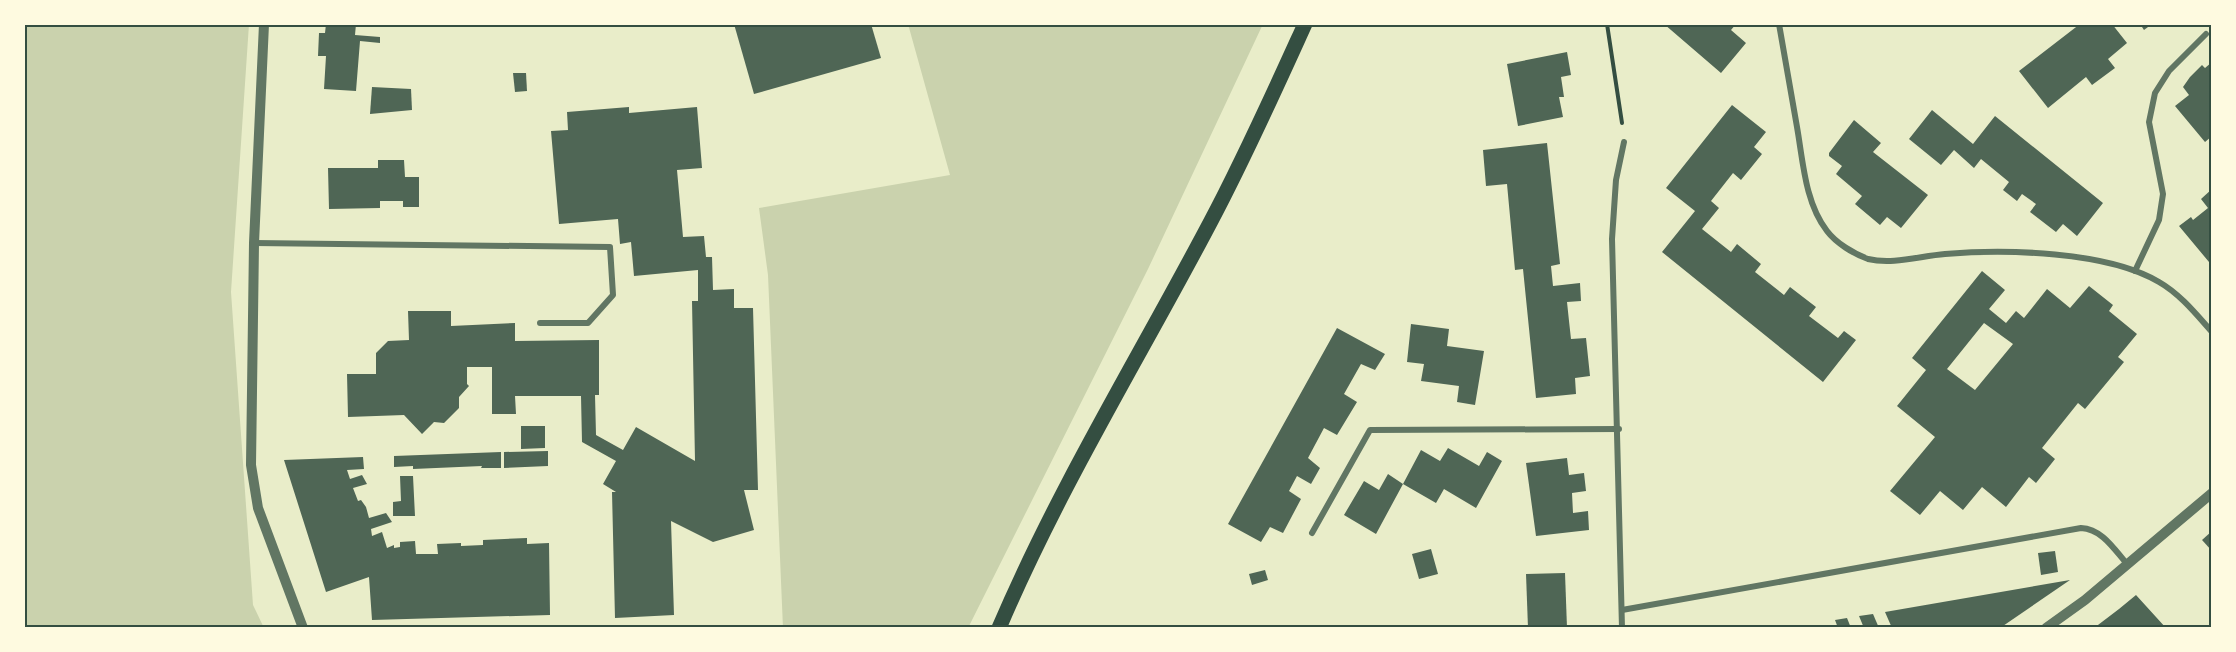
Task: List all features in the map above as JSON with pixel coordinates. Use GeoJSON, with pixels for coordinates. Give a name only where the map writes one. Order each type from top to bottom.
{"type":"FeatureCollection","features":[{"type":"Feature","properties":{"kind":"main road"},"geometry":{"type":"LineString","coordinates":[[999,628],[1078,465],[1225,194],[1268,108],[1305,24]]}},
{"type":"Feature","properties":{"kind":"street"},"geometry":{"type":"LineString","coordinates":[[264,24],[254,243],[251,465],[258,508],[303,628]]}},
{"type":"Feature","properties":{"kind":"street"},"geometry":{"type":"LineString","coordinates":[[1779,24],[1805,176],[1814,208],[1827,232],[1847,249],[1868,259],[1895,261],[1973,252],[2077,257],[2111,263],[2159,282],[2179,297],[2212,332]]}},
{"type":"Feature","properties":{"kind":"street"},"geometry":{"type":"LineString","coordinates":[[2135,271],[2159,220],[2163,194],[2150,122],[2155,93],[2169,71],[2206,34]]}},
{"type":"Feature","properties":{"kind":"street"},"geometry":{"type":"LineString","coordinates":[[1622,628],[1613,212],[1616,180],[1624,142]]}},
{"type":"Feature","properties":{"kind":"street"},"geometry":{"type":"LineString","coordinates":[[254,243],[610,247],[613,295],[588,322],[540,323]]}},
{"type":"Feature","properties":{"kind":"street"},"geometry":{"type":"LineString","coordinates":[[1312,533],[1370,430],[1619,429]]}},
{"type":"Feature","properties":{"kind":"street"},"geometry":{"type":"LineString","coordinates":[[2046,628],[2085,600],[2212,493]]}},
{"type":"Feature","properties":{"kind":"street"},"geometry":{"type":"LineString","coordinates":[[1622,610],[2081,528],[2090,528],[2100,534],[2127,564]]}},
{"type":"Feature","properties":{"kind":"path"},"geometry":{"type":"LineString","coordinates":[[1607,24],[1624,142]]}},
{"type":"Feature","properties":{"kind":"green space"},"geometry":{"type":"Polygon","coordinates":[[[24,24],[249,24],[231,292],[253,605],[264,628],[24,628],[24,24]]]}},
{"type":"Feature","properties":{"kind":"green space"},"geometry":{"type":"Polygon","coordinates":[[[908,24],[1263,24],[1148,269],[968,628],[783,628],[768,275],[759,208],[950,175],[908,24]]]}},
{"type":"Feature","properties":{"kind":"building"},"geometry":{"type":"Polygon","coordinates":[[[326,24],[356,24],[355,35],[380,37],[380,43],[360,41],[356,91],[324,89],[326,56],[318,56],[319,33],[325,33],[326,24]]]}},
{"type":"Feature","properties":{"kind":"building"},"geometry":{"type":"Polygon","coordinates":[[[734,24],[871,24],[881,58],[754,94],[734,24]]]}},
{"type":"Feature","properties":{"kind":"building"},"geometry":{"type":"Polygon","coordinates":[[[1664,24],[1736,24],[1731,30],[1746,43],[1721,73],[1664,24]]]}},
{"type":"Feature","properties":{"kind":"building"},"geometry":{"type":"Polygon","coordinates":[[[2080,24],[2112,24],[2127,43],[2108,59],[2115,68],[2092,85],[2086,77],[2048,108],[2019,71],[2080,24]]]}},
{"type":"Feature","properties":{"kind":"building"},"geometry":{"type":"Polygon","coordinates":[[[2140,24],[2152,24],[2144,30],[2140,24]]]}},
{"type":"Feature","properties":{"kind":"building"},"geometry":{"type":"Polygon","coordinates":[[[1567,52],[1571,75],[1561,77],[1564,97],[1559,97],[1563,117],[1518,126],[1507,64],[1567,52]]]}},
{"type":"Feature","properties":{"kind":"building"},"geometry":{"type":"Polygon","coordinates":[[[2212,62],[2212,136],[2205,142],[2175,106],[2189,95],[2183,87],[2190,77],[2202,65],[2205,68],[2212,62]]]}},
{"type":"Feature","properties":{"kind":"building"},"geometry":{"type":"Polygon","coordinates":[[[513,73],[526,73],[527,91],[515,92],[513,73]]]}},
{"type":"Feature","properties":{"kind":"building"},"geometry":{"type":"Polygon","coordinates":[[[372,87],[411,89],[412,110],[370,114],[372,87]]]}},
{"type":"Feature","properties":{"kind":"building"},"geometry":{"type":"Polygon","coordinates":[[[1732,105],[1766,132],[1754,147],[1762,154],[1741,180],[1733,173],[1711,201],[1719,208],[1702,229],[1731,252],[1737,244],[1761,264],[1755,272],[1784,295],[1790,287],[1816,307],[1809,316],[1838,338],[1844,331],[1856,340],[1823,382],[1662,252],[1695,211],[1666,188],[1732,105]]]}},
{"type":"Feature","properties":{"kind":"building"},"geometry":{"type":"Polygon","coordinates":[[[629,107],[629,113],[697,107],[702,168],[677,170],[683,237],[704,236],[706,257],[712,257],[713,290],[734,289],[734,308],[753,308],[758,490],[744,490],[754,530],[713,542],[671,521],[674,615],[615,618],[612,492],[616,492],[603,484],[616,461],[582,442],[581,396],[515,396],[516,414],[492,414],[492,367],[467,367],[469,386],[459,397],[459,408],[444,423],[434,422],[422,434],[404,415],[348,417],[347,374],[376,374],[376,353],[388,341],[409,340],[408,311],[451,311],[451,326],[515,323],[515,341],[599,340],[599,395],[595,395],[596,435],[623,450],[636,427],[695,461],[692,301],[698,301],[698,270],[634,276],[631,242],[620,244],[618,219],[559,224],[551,131],[568,130],[567,112],[629,107]]]}},
{"type":"Feature","properties":{"kind":"building"},"geometry":{"type":"Polygon","coordinates":[[[1932,110],[1973,144],[1995,116],[2103,203],[2077,236],[2063,224],[2056,232],[2030,212],[2036,204],[2022,194],[2017,201],[2003,190],[2009,182],[1981,159],[1974,168],[1954,150],[1941,165],[1909,139],[1932,110]]]}},
{"type":"Feature","properties":{"kind":"building"},"geometry":{"type":"Polygon","coordinates":[[[1854,120],[1881,143],[1873,152],[1928,195],[1901,228],[1887,217],[1880,225],[1855,204],[1862,196],[1836,174],[1842,166],[1829,156],[1829,153],[1854,120]]]}},
{"type":"Feature","properties":{"kind":"building"},"geometry":{"type":"Polygon","coordinates":[[[1547,143],[1560,264],[1551,266],[1553,286],[1580,283],[1581,301],[1567,302],[1569,321],[1571,339],[1586,338],[1590,376],[1575,378],[1576,394],[1536,398],[1523,269],[1515,270],[1507,184],[1486,186],[1483,150],[1547,143]]]}},
{"type":"Feature","properties":{"kind":"building"},"geometry":{"type":"Polygon","coordinates":[[[378,160],[404,160],[405,177],[419,177],[419,207],[403,207],[403,201],[380,201],[380,208],[329,209],[328,168],[378,168],[378,160]]]}},
{"type":"Feature","properties":{"kind":"building"},"geometry":{"type":"Polygon","coordinates":[[[2212,189],[2212,259],[2209,262],[2179,226],[2191,217],[2193,220],[2208,208],[2201,199],[2212,189]]]}},
{"type":"Feature","properties":{"kind":"building"},"geometry":{"type":"Polygon","coordinates":[[[1982,271],[2005,290],[1989,309],[2006,323],[2016,311],[2024,318],[2047,289],[2070,308],[2089,286],[2113,305],[2109,311],[2137,334],[2118,357],[2124,362],[2085,409],[2078,403],[2042,448],[2055,459],[2036,483],[2029,477],[2006,507],[1982,487],[1963,510],[1940,491],[1920,515],[1890,491],[1935,437],[1897,406],[1926,370],[1912,358],[1982,271]],[[1984,323],[1947,369],[1975,390],[2013,344],[1984,323]]]}},
{"type":"Feature","properties":{"kind":"building"},"geometry":{"type":"Polygon","coordinates":[[[1411,324],[1449,329],[1447,346],[1484,351],[1475,405],[1457,402],[1459,386],[1421,381],[1424,364],[1407,362],[1411,324]]]}},
{"type":"Feature","properties":{"kind":"building"},"geometry":{"type":"Polygon","coordinates":[[[1337,328],[1385,354],[1375,370],[1361,364],[1344,394],[1357,402],[1337,435],[1324,428],[1308,458],[1320,468],[1311,484],[1297,476],[1289,491],[1301,499],[1283,533],[1270,527],[1261,542],[1228,524],[1337,328]]]}},
{"type":"Feature","properties":{"kind":"building"},"geometry":{"type":"Polygon","coordinates":[[[521,426],[545,426],[545,448],[521,449],[521,426]]]}},
{"type":"Feature","properties":{"kind":"building"},"geometry":{"type":"Polygon","coordinates":[[[1448,448],[1479,466],[1487,452],[1502,461],[1476,508],[1444,489],[1436,503],[1403,484],[1421,450],[1440,461],[1448,448]]]}},
{"type":"Feature","properties":{"kind":"building"},"geometry":{"type":"Polygon","coordinates":[[[548,451],[548,466],[504,468],[504,452],[548,451]]]}},
{"type":"Feature","properties":{"kind":"building"},"geometry":{"type":"Polygon","coordinates":[[[501,452],[501,468],[481,468],[482,466],[413,469],[413,466],[394,467],[394,456],[501,452]]]}},
{"type":"Feature","properties":{"kind":"building"},"geometry":{"type":"Polygon","coordinates":[[[363,457],[364,469],[347,470],[350,479],[362,475],[367,484],[353,488],[358,501],[361,500],[366,507],[369,518],[386,513],[392,522],[371,529],[372,536],[382,532],[387,548],[394,545],[394,548],[400,547],[400,542],[415,541],[416,554],[438,554],[437,544],[483,545],[483,540],[527,538],[527,544],[549,543],[550,615],[372,620],[369,577],[326,592],[284,460],[363,457]]]}},
{"type":"Feature","properties":{"kind":"building"},"geometry":{"type":"Polygon","coordinates":[[[1567,458],[1569,475],[1584,473],[1586,491],[1572,493],[1573,513],[1588,511],[1589,530],[1536,536],[1526,463],[1567,458]]]}},
{"type":"Feature","properties":{"kind":"building"},"geometry":{"type":"Polygon","coordinates":[[[1388,474],[1403,484],[1376,534],[1344,515],[1364,481],[1379,490],[1388,474]]]}},
{"type":"Feature","properties":{"kind":"building"},"geometry":{"type":"Polygon","coordinates":[[[400,476],[413,476],[415,516],[393,516],[393,502],[401,501],[400,476]]]}},
{"type":"Feature","properties":{"kind":"building"},"geometry":{"type":"Polygon","coordinates":[[[2212,531],[2212,551],[2202,540],[2212,531]]]}},
{"type":"Feature","properties":{"kind":"building"},"geometry":{"type":"Polygon","coordinates":[[[1431,549],[1438,574],[1419,579],[1412,554],[1431,549]]]}},
{"type":"Feature","properties":{"kind":"building"},"geometry":{"type":"Polygon","coordinates":[[[2055,551],[2058,572],[2041,575],[2038,553],[2055,551]]]}},
{"type":"Feature","properties":{"kind":"building"},"geometry":{"type":"Polygon","coordinates":[[[1265,570],[1268,580],[1252,585],[1249,574],[1265,570]]]}},
{"type":"Feature","properties":{"kind":"building"},"geometry":{"type":"Polygon","coordinates":[[[1565,573],[1567,628],[1528,628],[1526,574],[1565,573]]]}},
{"type":"Feature","properties":{"kind":"building"},"geometry":{"type":"Polygon","coordinates":[[[2070,580],[2000,628],[1892,628],[1885,612],[2070,580]]]}},
{"type":"Feature","properties":{"kind":"building"},"geometry":{"type":"Polygon","coordinates":[[[2136,595],[2166,628],[2094,628],[2119,609],[2136,595]]]}},
{"type":"Feature","properties":{"kind":"building"},"geometry":{"type":"Polygon","coordinates":[[[1873,614],[1879,628],[1864,628],[1859,616],[1873,614]]]}},
{"type":"Feature","properties":{"kind":"building"},"geometry":{"type":"Polygon","coordinates":[[[1847,618],[1851,628],[1838,628],[1835,620],[1847,618]]]}}]}
